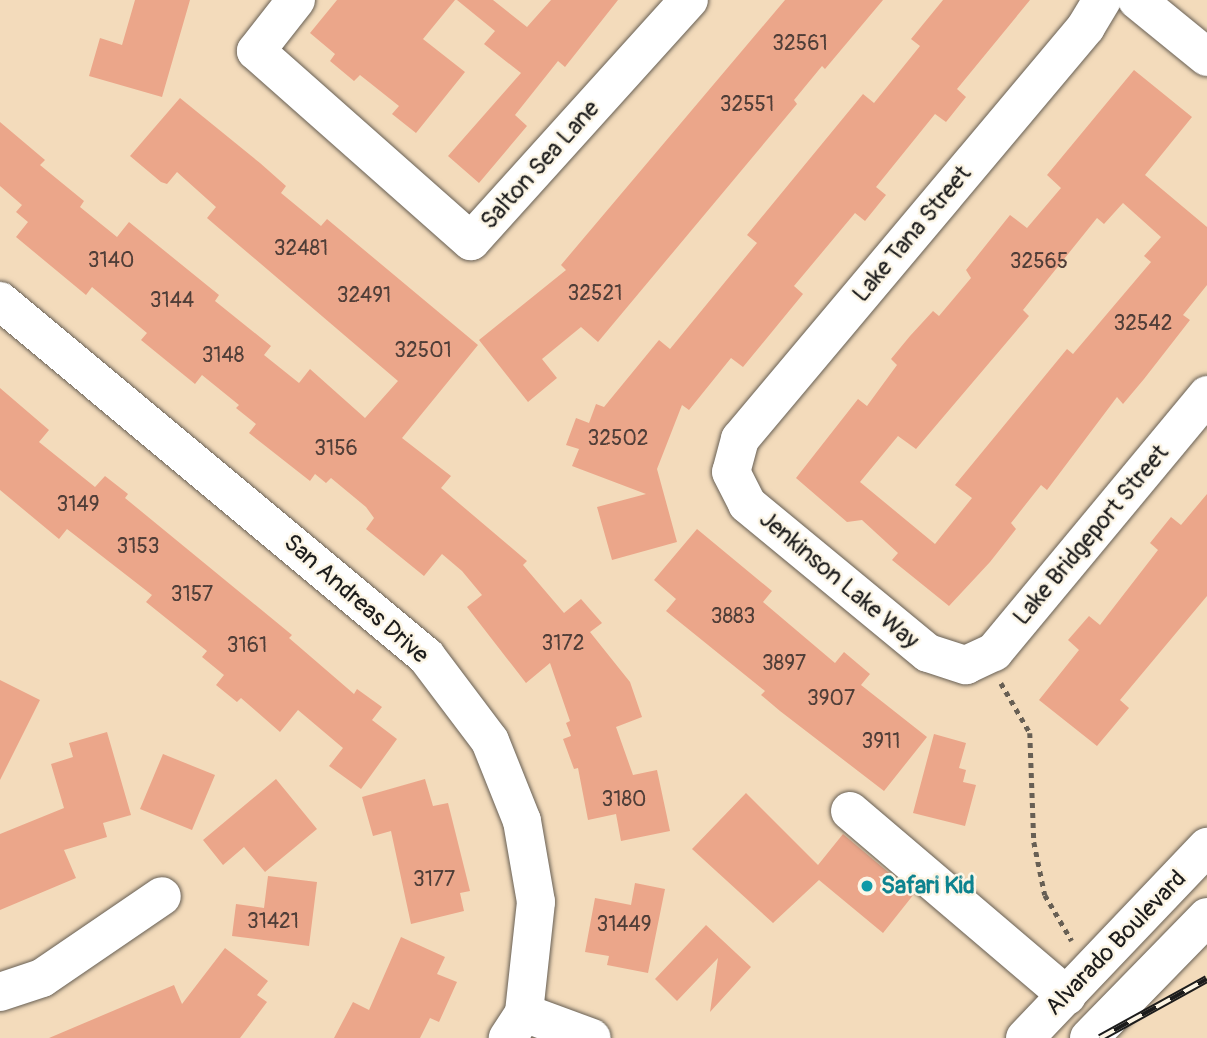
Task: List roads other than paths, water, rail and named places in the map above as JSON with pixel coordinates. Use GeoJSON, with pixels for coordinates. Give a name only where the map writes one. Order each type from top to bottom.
{"type":"FeatureCollection","features":[{"type":"Feature","properties":{"kind":"street","name":"Salton Sea Lane"},"geometry":{"type":"LineString","coordinates":[[296,0],[256,51],[471,242],[689,0]]}},
{"type":"Feature","properties":{"kind":"street","name":"Lake Tana Street"},"geometry":{"type":"LineString","coordinates":[[732,472],[740,439],[1086,27],[1102,0]]}},
{"type":"Feature","properties":{"kind":"street"},"geometry":{"type":"LineString","coordinates":[[1137,0],[1207,57]]}},
{"type":"Feature","properties":{"kind":"street","name":"San Andreas Drive"},"geometry":{"type":"LineString","coordinates":[[0,301],[426,656],[490,741],[522,821],[536,902],[516,1026]]}},
{"type":"Feature","properties":{"kind":"street","name":"Lake Bridgeport Street"},"geometry":{"type":"LineString","coordinates":[[975,662],[1207,395]]}},
{"type":"Feature","properties":{"kind":"street","name":"Jenkinson Lake Way"},"geometry":{"type":"LineString","coordinates":[[732,472],[747,504],[906,636],[928,653],[975,662]]}},
{"type":"Feature","properties":{"kind":"street"},"geometry":{"type":"LineString","coordinates":[[850,811],[1067,996]]}},
{"type":"Feature","properties":{"kind":"street","name":"Alvarado Boulevard"},"geometry":{"type":"LineString","coordinates":[[1025,1038],[1095,969],[1207,847]]}},
{"type":"Feature","properties":{"kind":"street"},"geometry":{"type":"LineString","coordinates":[[0,992],[42,978],[162,896]]}},
{"type":"Feature","properties":{"kind":"street","name":"Alvarado Boulevard"},"geometry":{"type":"LineString","coordinates":[[1089,1038],[1207,917]]}},
{"type":"Feature","properties":{"kind":"street"},"geometry":{"type":"LineString","coordinates":[[516,1026],[592,1038]]}},
{"type":"Feature","properties":{"kind":"railway"},"geometry":{"type":"LineString","coordinates":[[1100,1038],[1207,979]]}},
{"type":"Feature","properties":{"kind":"place","name":"Safari Kid"},"geometry":{"type":"Point","coordinates":[867,886]}}]}
